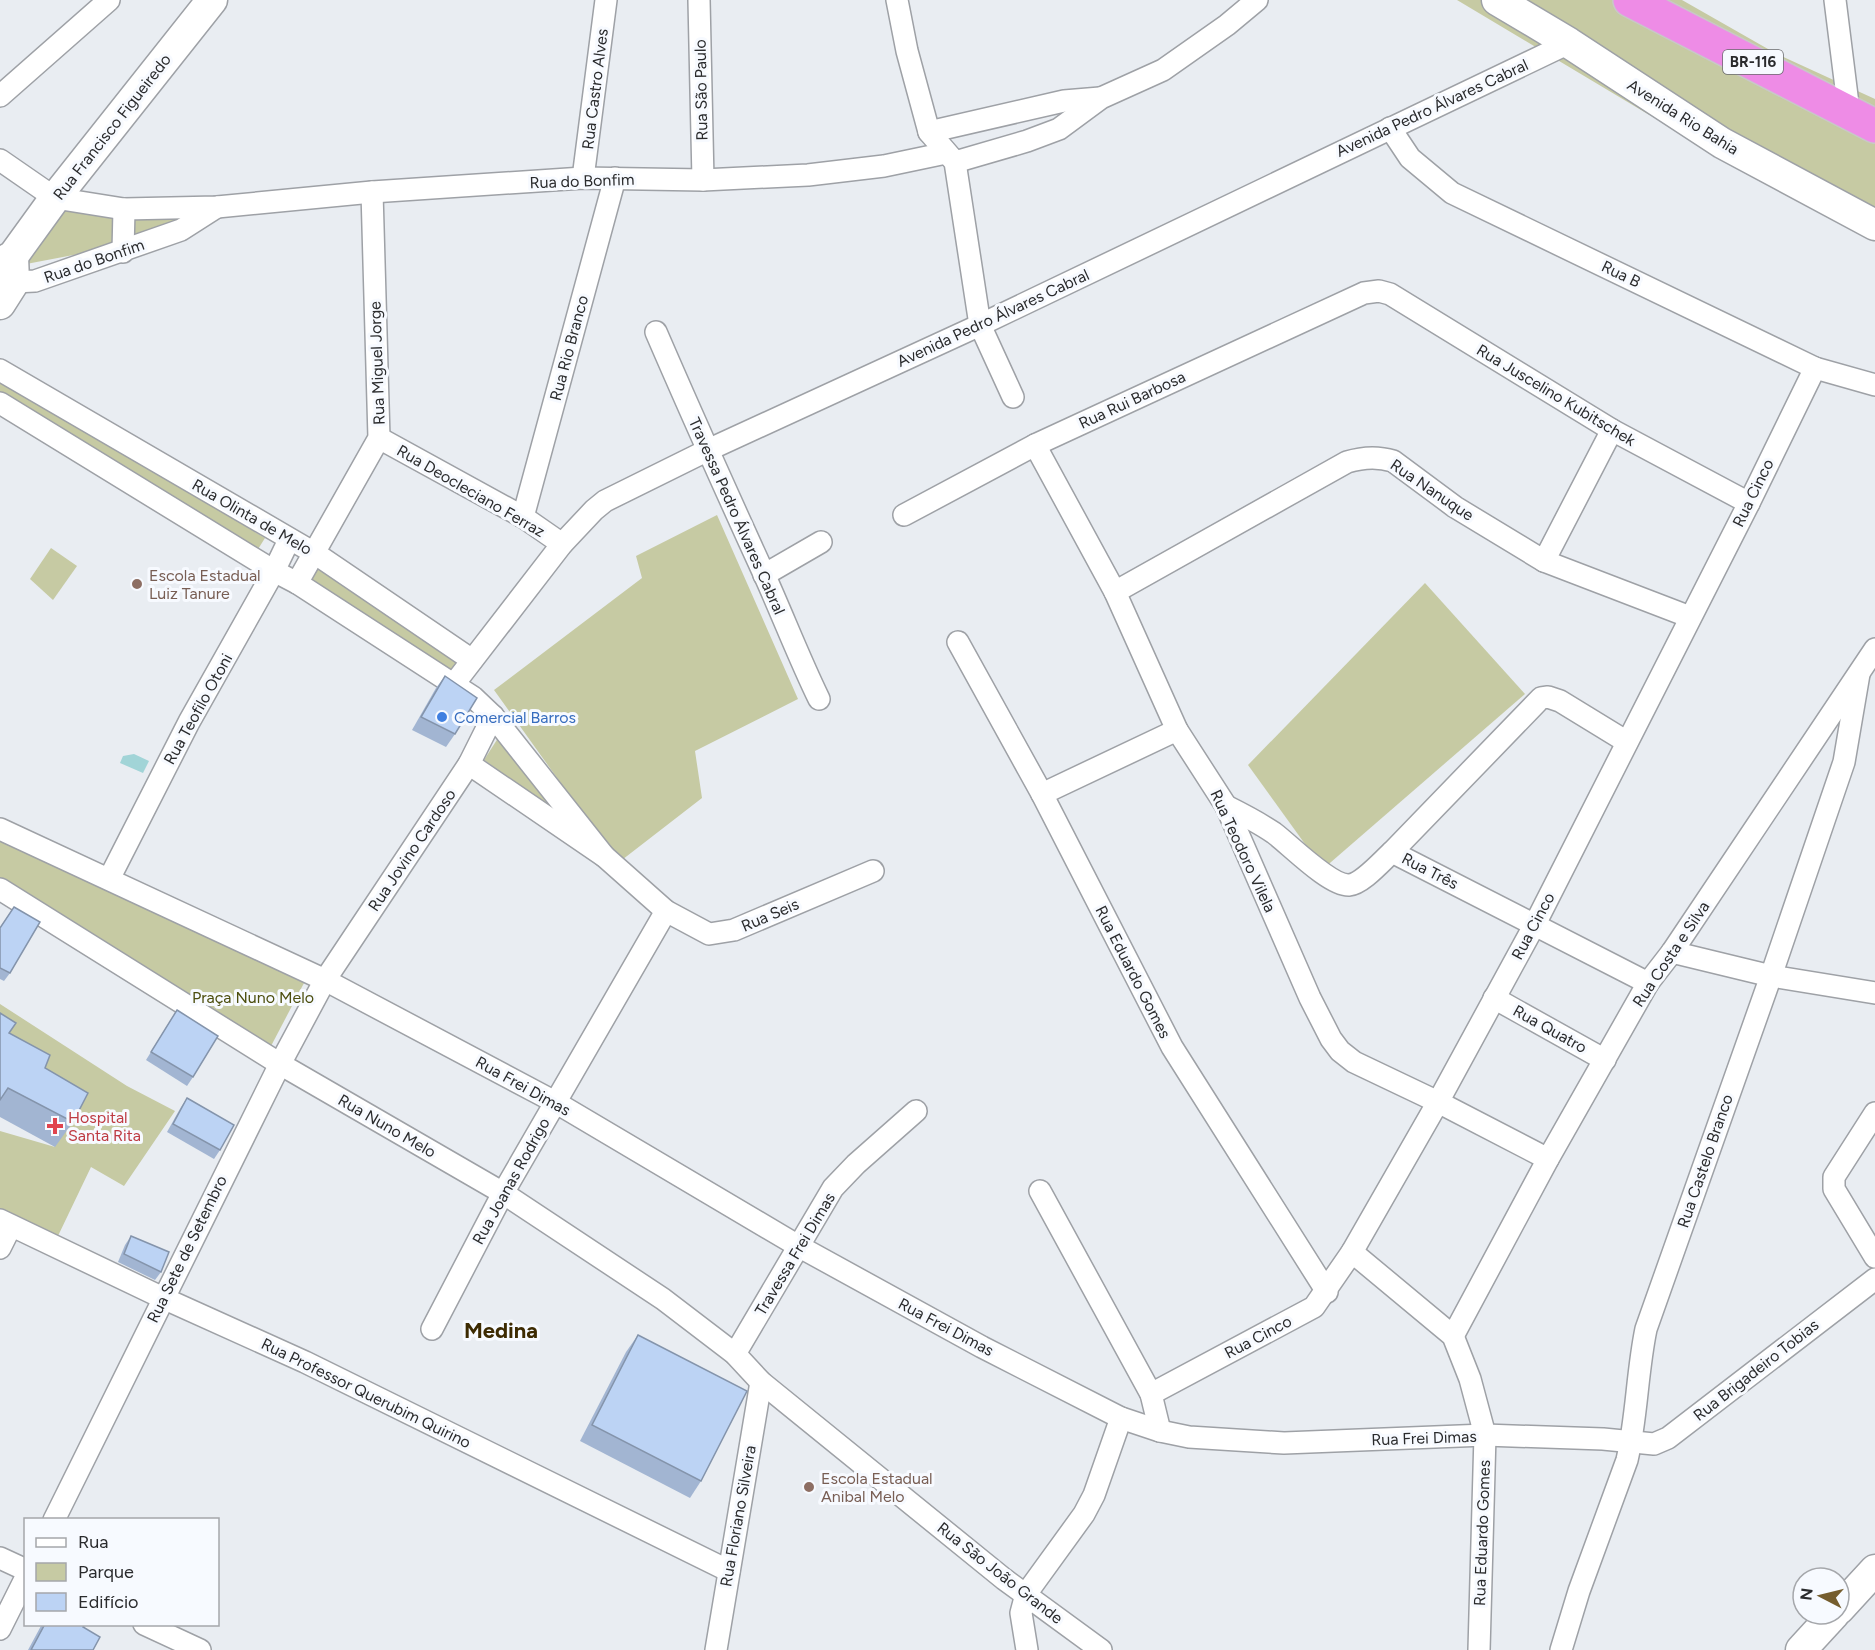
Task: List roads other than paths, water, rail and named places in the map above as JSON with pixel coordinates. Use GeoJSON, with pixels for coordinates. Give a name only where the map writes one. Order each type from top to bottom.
{"type":"FeatureCollection","features":[{"type":"Feature","properties":{"kind":"highway","name":"BR-116"},"geometry":{"type":"LineString","coordinates":[[1630,0],[1862,119]]}},
{"type":"Feature","properties":{"kind":"main road","name":"Rua Francisco Figueiredo"},"geometry":{"type":"LineString","coordinates":[[5,276],[56,198],[212,0]]}},
{"type":"Feature","properties":{"kind":"main road","name":"Avenida Rio Bahia"},"geometry":{"type":"LineString","coordinates":[[1497,0],[1722,143],[1875,225]]}},
{"type":"Feature","properties":{"kind":"main road"},"geometry":{"type":"LineString","coordinates":[[1851,1596],[1875,1570]]}},
{"type":"Feature","properties":{"kind":"main road"},"geometry":{"type":"LineString","coordinates":[[1801,1650],[1823,1626]]}},
{"type":"Feature","properties":{"kind":"street"},"geometry":{"type":"LineString","coordinates":[[0,96],[109,0]]}},
{"type":"Feature","properties":{"kind":"street","name":"Rua Castro Alves"},"geometry":{"type":"LineString","coordinates":[[583,178],[606,0]]}},
{"type":"Feature","properties":{"kind":"street","name":"Rua São Paulo"},"geometry":{"type":"LineString","coordinates":[[699,0],[703,180]]}},
{"type":"Feature","properties":{"kind":"street"},"geometry":{"type":"LineString","coordinates":[[897,0],[907,51],[929,132],[950,157],[980,325],[1013,397]]}},
{"type":"Feature","properties":{"kind":"street","name":"Rua do Bonfim"},"geometry":{"type":"LineString","coordinates":[[56,198],[124,209],[217,207],[372,192],[583,178],[703,180],[808,175],[950,157],[1027,141],[1059,129],[1101,98],[1163,70],[1227,25],[1257,0]]}},
{"type":"Feature","properties":{"kind":"street"},"geometry":{"type":"LineString","coordinates":[[1835,0],[1862,119]]}},
{"type":"Feature","properties":{"kind":"street","name":"Avenida Pedro Álvares Cabral"},"geometry":{"type":"LineString","coordinates":[[472,660],[562,544],[605,501],[708,450],[980,325],[1569,44]]}},
{"type":"Feature","properties":{"kind":"street","name":"Rua do Bonfim"},"geometry":{"type":"LineString","coordinates":[[929,132],[1064,101],[1101,98]]}},
{"type":"Feature","properties":{"kind":"street","name":"Rua B"},"geometry":{"type":"LineString","coordinates":[[1390,128],[1410,158],[1452,193],[1815,368],[1875,385]]}},
{"type":"Feature","properties":{"kind":"street"},"geometry":{"type":"LineString","coordinates":[[0,160],[56,198]]}},
{"type":"Feature","properties":{"kind":"street","name":"Rua Rio Branco"},"geometry":{"type":"LineString","coordinates":[[523,517],[615,178]]}},
{"type":"Feature","properties":{"kind":"street","name":"Rua Miguel Jorge"},"geometry":{"type":"LineString","coordinates":[[297,583],[316,554],[379,438],[372,192]]}},
{"type":"Feature","properties":{"kind":"street","name":"Rua do Bonfim"},"geometry":{"type":"LineString","coordinates":[[5,276],[35,281],[182,230],[217,207]]}},
{"type":"Feature","properties":{"kind":"street"},"geometry":{"type":"LineString","coordinates":[[123,252],[124,209]]}},
{"type":"Feature","properties":{"kind":"street","name":"Rua Juscelino Kubitschek"},"geometry":{"type":"LineString","coordinates":[[1364,293],[1379,291],[1390,294],[1612,430],[1749,503]]}},
{"type":"Feature","properties":{"kind":"street","name":"Rua Rui Barbosa"},"geometry":{"type":"LineString","coordinates":[[904,515],[1035,445],[1364,293]]}},
{"type":"Feature","properties":{"kind":"street","name":"Travessa Pedro Álvares Cabral"},"geometry":{"type":"LineString","coordinates":[[656,332],[819,699]]}},
{"type":"Feature","properties":{"kind":"street","name":"Rua Cinco"},"geometry":{"type":"LineString","coordinates":[[1151,1394],[1314,1308],[1327,1292],[1438,1102],[1535,924],[1815,368]]}},
{"type":"Feature","properties":{"kind":"street","name":"Rua Olinta de Melo"},"geometry":{"type":"LineString","coordinates":[[0,370],[316,554],[472,660]]}},
{"type":"Feature","properties":{"kind":"street","name":"Rua Olinta de Melo"},"geometry":{"type":"LineString","coordinates":[[0,402],[297,583],[473,697],[493,716],[604,856]]}},
{"type":"Feature","properties":{"kind":"street"},"geometry":{"type":"LineString","coordinates":[[1544,561],[1612,430]]}},
{"type":"Feature","properties":{"kind":"street","name":"Rua Deocleciano Ferraz"},"geometry":{"type":"LineString","coordinates":[[379,438],[523,517],[562,544]]}},
{"type":"Feature","properties":{"kind":"street","name":"Rua Teodoro Vilela"},"geometry":{"type":"LineString","coordinates":[[1035,445],[1115,592],[1177,730],[1226,806],[1310,998],[1331,1039],[1340,1051],[1354,1062],[1548,1159]]}},
{"type":"Feature","properties":{"kind":"street","name":"Rua Nanuque"},"geometry":{"type":"LineString","coordinates":[[1115,592],[1347,462],[1361,458],[1382,458],[1393,461],[1455,507],[1544,561],[1690,617]]}},
{"type":"Feature","properties":{"kind":"street","name":"Rua Teofilo Otoni"},"geometry":{"type":"LineString","coordinates":[[109,879],[189,722],[290,540]]}},
{"type":"Feature","properties":{"kind":"street"},"geometry":{"type":"LineString","coordinates":[[764,575],[821,542]]}},
{"type":"Feature","properties":{"kind":"street","name":"Rua Eduardo Gomes"},"geometry":{"type":"LineString","coordinates":[[958,642],[1042,794],[1172,1047],[1327,1292]]}},
{"type":"Feature","properties":{"kind":"street","name":"Rua Costa e Silva"},"geometry":{"type":"LineString","coordinates":[[1453,1336],[1548,1159],[1648,983],[1672,952],[1875,649]]}},
{"type":"Feature","properties":{"kind":"street"},"geometry":{"type":"LineString","coordinates":[[454,684],[472,660]]}},
{"type":"Feature","properties":{"kind":"street","name":"Rua Castelo Branco"},"geometry":{"type":"LineString","coordinates":[[1560,1650],[1627,1460],[1646,1329],[1844,762],[1859,674]]}},
{"type":"Feature","properties":{"kind":"street"},"geometry":{"type":"LineString","coordinates":[[1392,852],[1541,698],[1548,697],[1560,701],[1627,742]]}},
{"type":"Feature","properties":{"kind":"street","name":"Rua Jovino Cardoso"},"geometry":{"type":"LineString","coordinates":[[325,980],[469,764],[493,716]]}},
{"type":"Feature","properties":{"kind":"street"},"geometry":{"type":"LineString","coordinates":[[1042,794],[1177,730]]}},
{"type":"Feature","properties":{"kind":"street"},"geometry":{"type":"LineString","coordinates":[[1807,751],[1844,762]]}},
{"type":"Feature","properties":{"kind":"street","name":"Rua Olinta de Melo"},"geometry":{"type":"LineString","coordinates":[[469,764],[604,856],[666,911]]}},
{"type":"Feature","properties":{"kind":"street","name":"Rua Três"},"geometry":{"type":"LineString","coordinates":[[1226,806],[1258,822],[1335,882],[1348,885],[1358,882],[1392,852],[1648,983]]}},
{"type":"Feature","properties":{"kind":"street"},"geometry":{"type":"LineString","coordinates":[[0,829],[325,980]]}},
{"type":"Feature","properties":{"kind":"street","name":"Rua Seis"},"geometry":{"type":"LineString","coordinates":[[666,911],[709,934],[722,933],[873,871]]}},
{"type":"Feature","properties":{"kind":"street","name":"Rua Nuno Melo"},"geometry":{"type":"LineString","coordinates":[[0,889],[280,1064],[503,1193],[663,1299],[735,1354],[761,1382]]}},
{"type":"Feature","properties":{"kind":"street","name":"Rua Joanas Rodrigo"},"geometry":{"type":"LineString","coordinates":[[432,1329],[503,1193],[666,911]]}},
{"type":"Feature","properties":{"kind":"street"},"geometry":{"type":"LineString","coordinates":[[1672,952],[1771,976],[1875,993]]}},
{"type":"Feature","properties":{"kind":"street","name":"Rua Sete de Setembro"},"geometry":{"type":"LineString","coordinates":[[55,1518],[162,1298],[325,980]]}},
{"type":"Feature","properties":{"kind":"street","name":"Rua Frei Dimas"},"geometry":{"type":"LineString","coordinates":[[325,980],[555,1102],[800,1247],[982,1347],[1121,1418],[1160,1431],[1189,1437],[1284,1443],[1485,1435],[1603,1439],[1631,1443]]}},
{"type":"Feature","properties":{"kind":"street","name":"Rua Quatro"},"geometry":{"type":"LineString","coordinates":[[1494,998],[1605,1060]]}},
{"type":"Feature","properties":{"kind":"street","name":"Travessa Frei Dimas"},"geometry":{"type":"LineString","coordinates":[[735,1354],[833,1188],[856,1164],[916,1112]]}},
{"type":"Feature","properties":{"kind":"street"},"geometry":{"type":"LineString","coordinates":[[1875,1113],[1834,1177],[1834,1189],[1875,1257]]}},
{"type":"Feature","properties":{"kind":"street"},"geometry":{"type":"LineString","coordinates":[[1040,1191],[1151,1394],[1160,1431]]}},
{"type":"Feature","properties":{"kind":"street"},"geometry":{"type":"LineString","coordinates":[[0,1248],[5,1223]]}},
{"type":"Feature","properties":{"kind":"street","name":"Rua Professor Querubim Quirino"},"geometry":{"type":"LineString","coordinates":[[5,1223],[162,1298],[305,1362],[729,1571]]}},
{"type":"Feature","properties":{"kind":"street","name":"Rua Eduardo Gomes"},"geometry":{"type":"LineString","coordinates":[[1352,1252],[1453,1336],[1470,1378],[1485,1435],[1479,1650]]}},
{"type":"Feature","properties":{"kind":"street","name":"Rua Brigadeiro Tobias"},"geometry":{"type":"LineString","coordinates":[[1631,1443],[1654,1444],[1668,1438],[1875,1279]]}},
{"type":"Feature","properties":{"kind":"street","name":"Rua Floriano Silveira"},"geometry":{"type":"LineString","coordinates":[[716,1650],[761,1382]]}},
{"type":"Feature","properties":{"kind":"street","name":"Rua São João Grande"},"geometry":{"type":"LineString","coordinates":[[761,1382],[1004,1579],[1101,1650]]}},
{"type":"Feature","properties":{"kind":"street"},"geometry":{"type":"LineString","coordinates":[[1026,1650],[1021,1613],[1026,1594],[1084,1514],[1094,1495],[1121,1418]]}},
{"type":"Feature","properties":{"kind":"street"},"geometry":{"type":"LineString","coordinates":[[0,1558],[24,1569]]}},
{"type":"Feature","properties":{"kind":"street"},"geometry":{"type":"LineString","coordinates":[[0,1629],[24,1581]]}},
{"type":"Feature","properties":{"kind":"street"},"geometry":{"type":"LineString","coordinates":[[148,1626],[200,1650]]}},
{"type":"Feature","properties":{"kind":"water"},"geometry":{"type":"Polygon","coordinates":[[[134,754],[149,761],[143,773],[120,763],[123,756],[134,754]]]}},
{"type":"Feature","properties":{"kind":"place","name":"Escola Estadual Luiz Tanure"},"geometry":{"type":"Point","coordinates":[137,584]}},
{"type":"Feature","properties":{"kind":"place","name":"Comercial Barros"},"geometry":{"type":"Point","coordinates":[442,717]}},
{"type":"Feature","properties":{"kind":"place","name":"Hospital Santa Rita"},"geometry":{"type":"Point","coordinates":[55,1126]}},
{"type":"Feature","properties":{"kind":"place","name":"Escola Estadual Anibal Melo"},"geometry":{"type":"Point","coordinates":[809,1487]}},
{"type":"Feature","properties":{"kind":"district","name":"Medina"},"geometry":{"type":"Point","coordinates":[501,1330]}},
{"type":"Feature","properties":{"kind":"park label","name":"Praça Nuno Melo"},"geometry":{"type":"Point","coordinates":[253,997]}}]}
